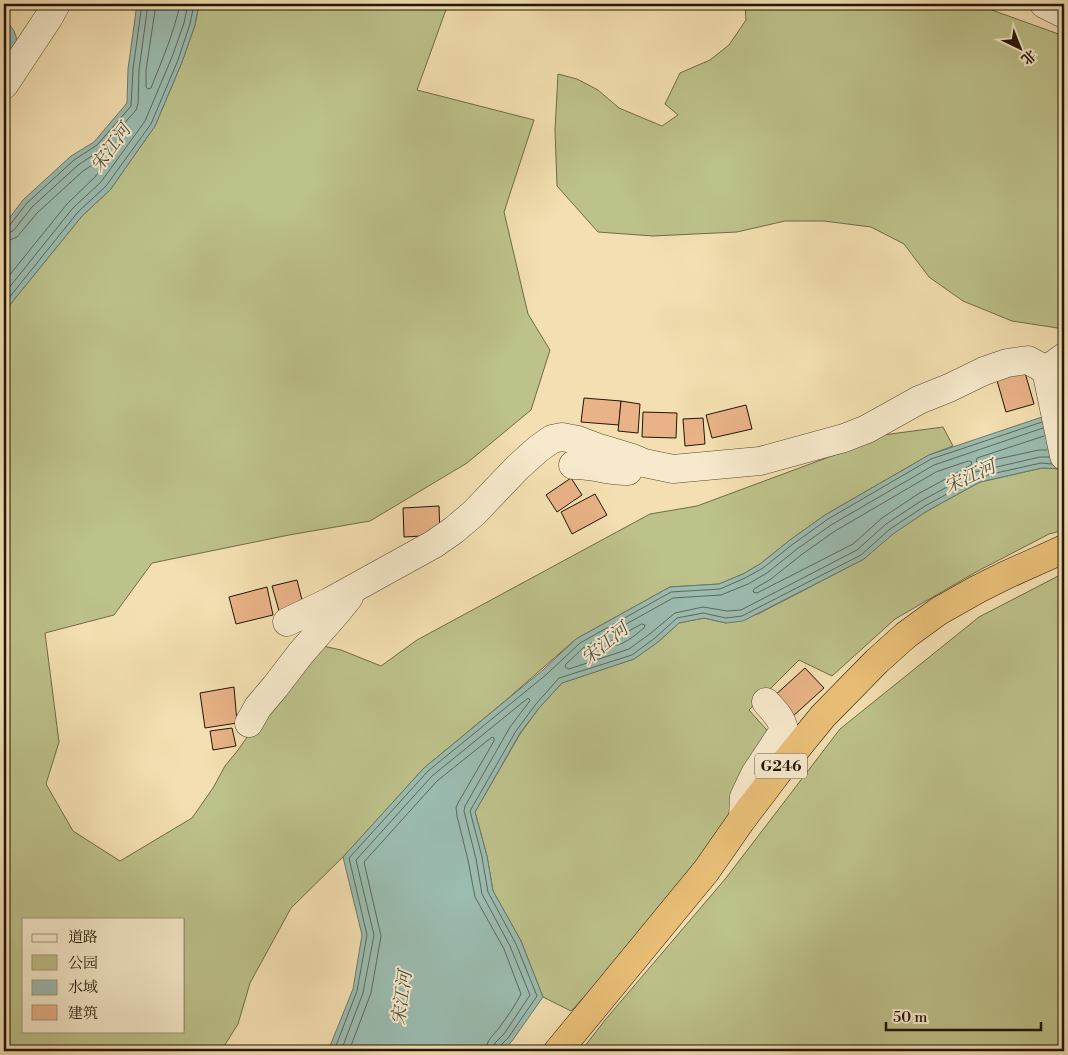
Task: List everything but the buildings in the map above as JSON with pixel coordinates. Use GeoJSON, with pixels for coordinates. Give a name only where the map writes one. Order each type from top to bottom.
{"type":"FeatureCollection","features":[{"type":"Feature","properties":{"kind":"highway","name":"G246"},"geometry":{"type":"LineString","coordinates":[[558,1051],[706,871],[743,818],[822,716],[877,661],[906,635],[939,611],[1006,575],[1064,549]]}},
{"type":"Feature","properties":{"kind":"street"},"geometry":{"type":"LineString","coordinates":[[4,85],[56,4]]}},
{"type":"Feature","properties":{"kind":"street"},"geometry":{"type":"LineString","coordinates":[[1044,4],[1064,14]]}},
{"type":"Feature","properties":{"kind":"street"},"geometry":{"type":"LineString","coordinates":[[287,622],[329,602],[434,544],[474,513],[522,463],[552,439],[562,437],[578,440],[644,463],[673,469],[760,461],[844,438],[868,428],[919,400],[984,371],[1007,363],[1028,360],[1055,364],[1064,456]]}},
{"type":"Feature","properties":{"kind":"street"},"geometry":{"type":"LineString","coordinates":[[573,464],[592,466],[616,472],[667,468]]}},
{"type":"Feature","properties":{"kind":"street"},"geometry":{"type":"LineString","coordinates":[[249,723],[258,707],[357,586]]}},
{"type":"Feature","properties":{"kind":"street"},"geometry":{"type":"LineString","coordinates":[[743,818],[744,797],[755,774],[784,730],[779,716],[766,702]]}},
{"type":"Feature","properties":{"kind":"green space"},"geometry":{"type":"Polygon","coordinates":[[[199,4],[448,4],[417,90],[534,120],[504,212],[528,314],[550,350],[531,410],[467,463],[370,521],[289,535],[152,563],[114,615],[45,633],[59,742],[46,784],[73,831],[120,861],[192,818],[213,788],[225,766],[266,710],[323,646],[341,650],[381,666],[417,640],[650,514],[697,506],[883,435],[943,427],[953,446],[929,455],[825,515],[760,564],[743,574],[719,584],[670,587],[576,639],[424,768],[343,857],[291,908],[250,983],[238,1024],[221,1051],[4,1051],[4,312],[82,216],[110,190],[155,126],[182,62],[195,25],[199,4]]]}},
{"type":"Feature","properties":{"kind":"green space"},"geometry":{"type":"Polygon","coordinates":[[[745,4],[975,4],[1064,36],[1064,329],[1012,321],[963,301],[929,277],[904,244],[871,227],[824,221],[785,221],[737,232],[653,236],[598,232],[557,186],[555,130],[558,74],[577,79],[598,90],[619,108],[662,126],[678,115],[665,104],[680,73],[710,60],[729,45],[746,20],[745,4]]]}},
{"type":"Feature","properties":{"kind":"green space"},"geometry":{"type":"Polygon","coordinates":[[[1042,468],[1064,469],[1064,530],[1049,534],[976,572],[895,619],[832,676],[799,660],[749,710],[773,737],[736,815],[618,961],[571,1011],[543,997],[521,941],[493,891],[487,856],[475,812],[520,734],[539,708],[562,683],[634,659],[658,642],[679,623],[704,618],[726,623],[758,614],[864,559],[892,534],[927,511],[980,482],[1042,468]]]}},
{"type":"Feature","properties":{"kind":"green space"},"geometry":{"type":"Polygon","coordinates":[[[1064,573],[1064,1051],[581,1051],[605,1020],[726,878],[840,729],[979,617],[1064,573]]]}},
{"type":"Feature","properties":{"kind":"water","name":"宋江河"},"geometry":{"type":"Polygon","coordinates":[[[137,4],[199,4],[195,25],[182,62],[155,126],[110,190],[82,216],[4,312],[4,225],[23,200],[71,156],[94,142],[127,103],[128,69],[137,4]]]}},
{"type":"Feature","properties":{"kind":"water"},"geometry":{"type":"Polygon","coordinates":[[[4,21],[14,30],[17,43],[4,60],[4,21]]]}},
{"type":"Feature","properties":{"kind":"water","name":"宋江河"},"geometry":{"type":"Polygon","coordinates":[[[1064,411],[1064,469],[1042,468],[980,482],[927,511],[893,534],[864,559],[743,621],[726,623],[704,618],[679,623],[658,642],[634,659],[562,683],[539,708],[520,733],[475,812],[487,856],[493,891],[521,941],[543,997],[503,1051],[328,1051],[353,989],[362,935],[343,857],[424,768],[543,670],[576,639],[670,587],[719,584],[743,574],[760,564],[825,515],[929,455],[1064,411]]]}}]}
